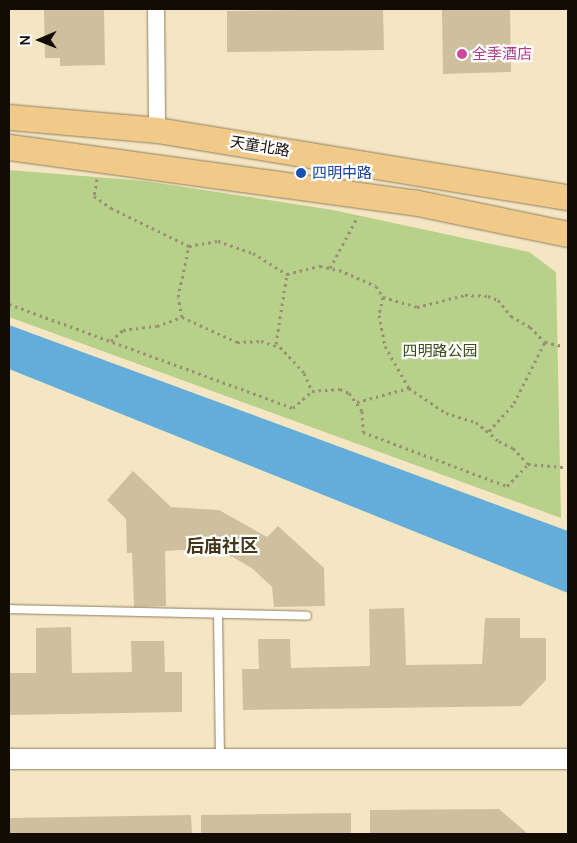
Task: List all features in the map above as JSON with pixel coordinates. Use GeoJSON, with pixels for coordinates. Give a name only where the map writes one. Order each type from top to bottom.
{"type":"FeatureCollection","features":[{"type":"Feature","properties":{"kind":"main road","name":"天童北路"},"geometry":{"type":"LineString","coordinates":[[9,117],[157,130],[568,197]]}},
{"type":"Feature","properties":{"kind":"main road"},"geometry":{"type":"LineString","coordinates":[[9,147],[413,202],[568,234]]}},
{"type":"Feature","properties":{"kind":"street"},"geometry":{"type":"LineString","coordinates":[[156,9],[157,130]]}},
{"type":"Feature","properties":{"kind":"street"},"geometry":{"type":"LineString","coordinates":[[9,759],[568,759]]}},
{"type":"Feature","properties":{"kind":"lane"},"geometry":{"type":"LineString","coordinates":[[9,609],[306,616]]}},
{"type":"Feature","properties":{"kind":"lane"},"geometry":{"type":"LineString","coordinates":[[218,614],[220,759]]}},
{"type":"Feature","properties":{"kind":"path"},"geometry":{"type":"LineString","coordinates":[[101,159],[94,196],[111,208],[189,246],[218,241],[253,253],[287,274],[320,266],[330,268],[368,281],[376,286],[383,297],[417,307],[465,295],[488,296],[498,300],[511,316],[530,327],[545,342],[562,346]]}},
{"type":"Feature","properties":{"kind":"path"},"geometry":{"type":"LineString","coordinates":[[330,268],[361,211]]}},
{"type":"Feature","properties":{"kind":"path"},"geometry":{"type":"LineString","coordinates":[[189,246],[178,297],[178,310],[182,317],[237,342],[276,344],[304,373],[312,391]]}},
{"type":"Feature","properties":{"kind":"path"},"geometry":{"type":"LineString","coordinates":[[276,344],[287,274]]}},
{"type":"Feature","properties":{"kind":"path"},"geometry":{"type":"LineString","coordinates":[[383,297],[379,315],[385,346],[409,388],[446,414],[476,422],[490,431],[499,441],[513,448],[528,464],[563,467]]}},
{"type":"Feature","properties":{"kind":"path"},"geometry":{"type":"LineString","coordinates":[[9,304],[293,408],[312,391],[340,389],[350,394],[362,411],[363,432],[507,486],[528,464]]}},
{"type":"Feature","properties":{"kind":"path"},"geometry":{"type":"LineString","coordinates":[[111,341],[124,330],[157,326],[182,317]]}},
{"type":"Feature","properties":{"kind":"path"},"geometry":{"type":"LineString","coordinates":[[490,431],[514,403],[545,342]]}},
{"type":"Feature","properties":{"kind":"path"},"geometry":{"type":"LineString","coordinates":[[356,402],[409,388]]}},
{"type":"Feature","properties":{"kind":"green space","name":"四明路公园"},"geometry":{"type":"Polygon","coordinates":[[[9,170],[145,181],[333,210],[529,252],[556,272],[561,518],[9,317],[9,170]]]}},
{"type":"Feature","properties":{"kind":"water"},"geometry":{"type":"Polygon","coordinates":[[[9,325],[568,531],[568,593],[9,369],[9,325]]]}},
{"type":"Feature","properties":{"kind":"building"},"geometry":{"type":"Polygon","coordinates":[[[44,9],[104,9],[105,65],[60,66],[60,58],[45,58],[44,9]]]}},
{"type":"Feature","properties":{"kind":"building"},"geometry":{"type":"Polygon","coordinates":[[[383,9],[384,50],[227,52],[227,11],[383,9]]]}},
{"type":"Feature","properties":{"kind":"building"},"geometry":{"type":"Polygon","coordinates":[[[510,9],[511,72],[443,74],[442,10],[510,9]]]}},
{"type":"Feature","properties":{"kind":"building"},"geometry":{"type":"Polygon","coordinates":[[[133,471],[171,507],[219,510],[267,537],[278,526],[324,568],[325,606],[274,607],[272,587],[253,569],[233,557],[181,550],[165,551],[166,606],[134,607],[132,553],[127,553],[126,519],[107,500],[133,471]]]}},
{"type":"Feature","properties":{"kind":"building"},"geometry":{"type":"Polygon","coordinates":[[[404,608],[406,665],[482,664],[485,618],[520,618],[520,638],[546,638],[546,680],[521,706],[243,710],[242,669],[259,669],[258,639],[290,639],[291,668],[370,666],[369,609],[404,608]]]}},
{"type":"Feature","properties":{"kind":"building"},"geometry":{"type":"Polygon","coordinates":[[[71,627],[72,673],[132,672],[131,641],[164,641],[165,672],[182,672],[182,712],[9,715],[9,673],[36,673],[36,628],[71,627]]]}},
{"type":"Feature","properties":{"kind":"building"},"geometry":{"type":"Polygon","coordinates":[[[499,809],[528,834],[370,834],[370,810],[499,809]]]}},
{"type":"Feature","properties":{"kind":"building"},"geometry":{"type":"Polygon","coordinates":[[[351,813],[351,834],[201,834],[201,815],[351,813]]]}},
{"type":"Feature","properties":{"kind":"building"},"geometry":{"type":"Polygon","coordinates":[[[191,815],[192,834],[9,834],[9,818],[191,815]]]}},
{"type":"Feature","properties":{"kind":"place","name":"全季酒店"},"geometry":{"type":"Point","coordinates":[462,54]}},
{"type":"Feature","properties":{"kind":"place","name":"四明中路"},"geometry":{"type":"Point","coordinates":[301,173]}},
{"type":"Feature","properties":{"kind":"district","name":"后庙社区"},"geometry":{"type":"Point","coordinates":[222,545]}}]}
